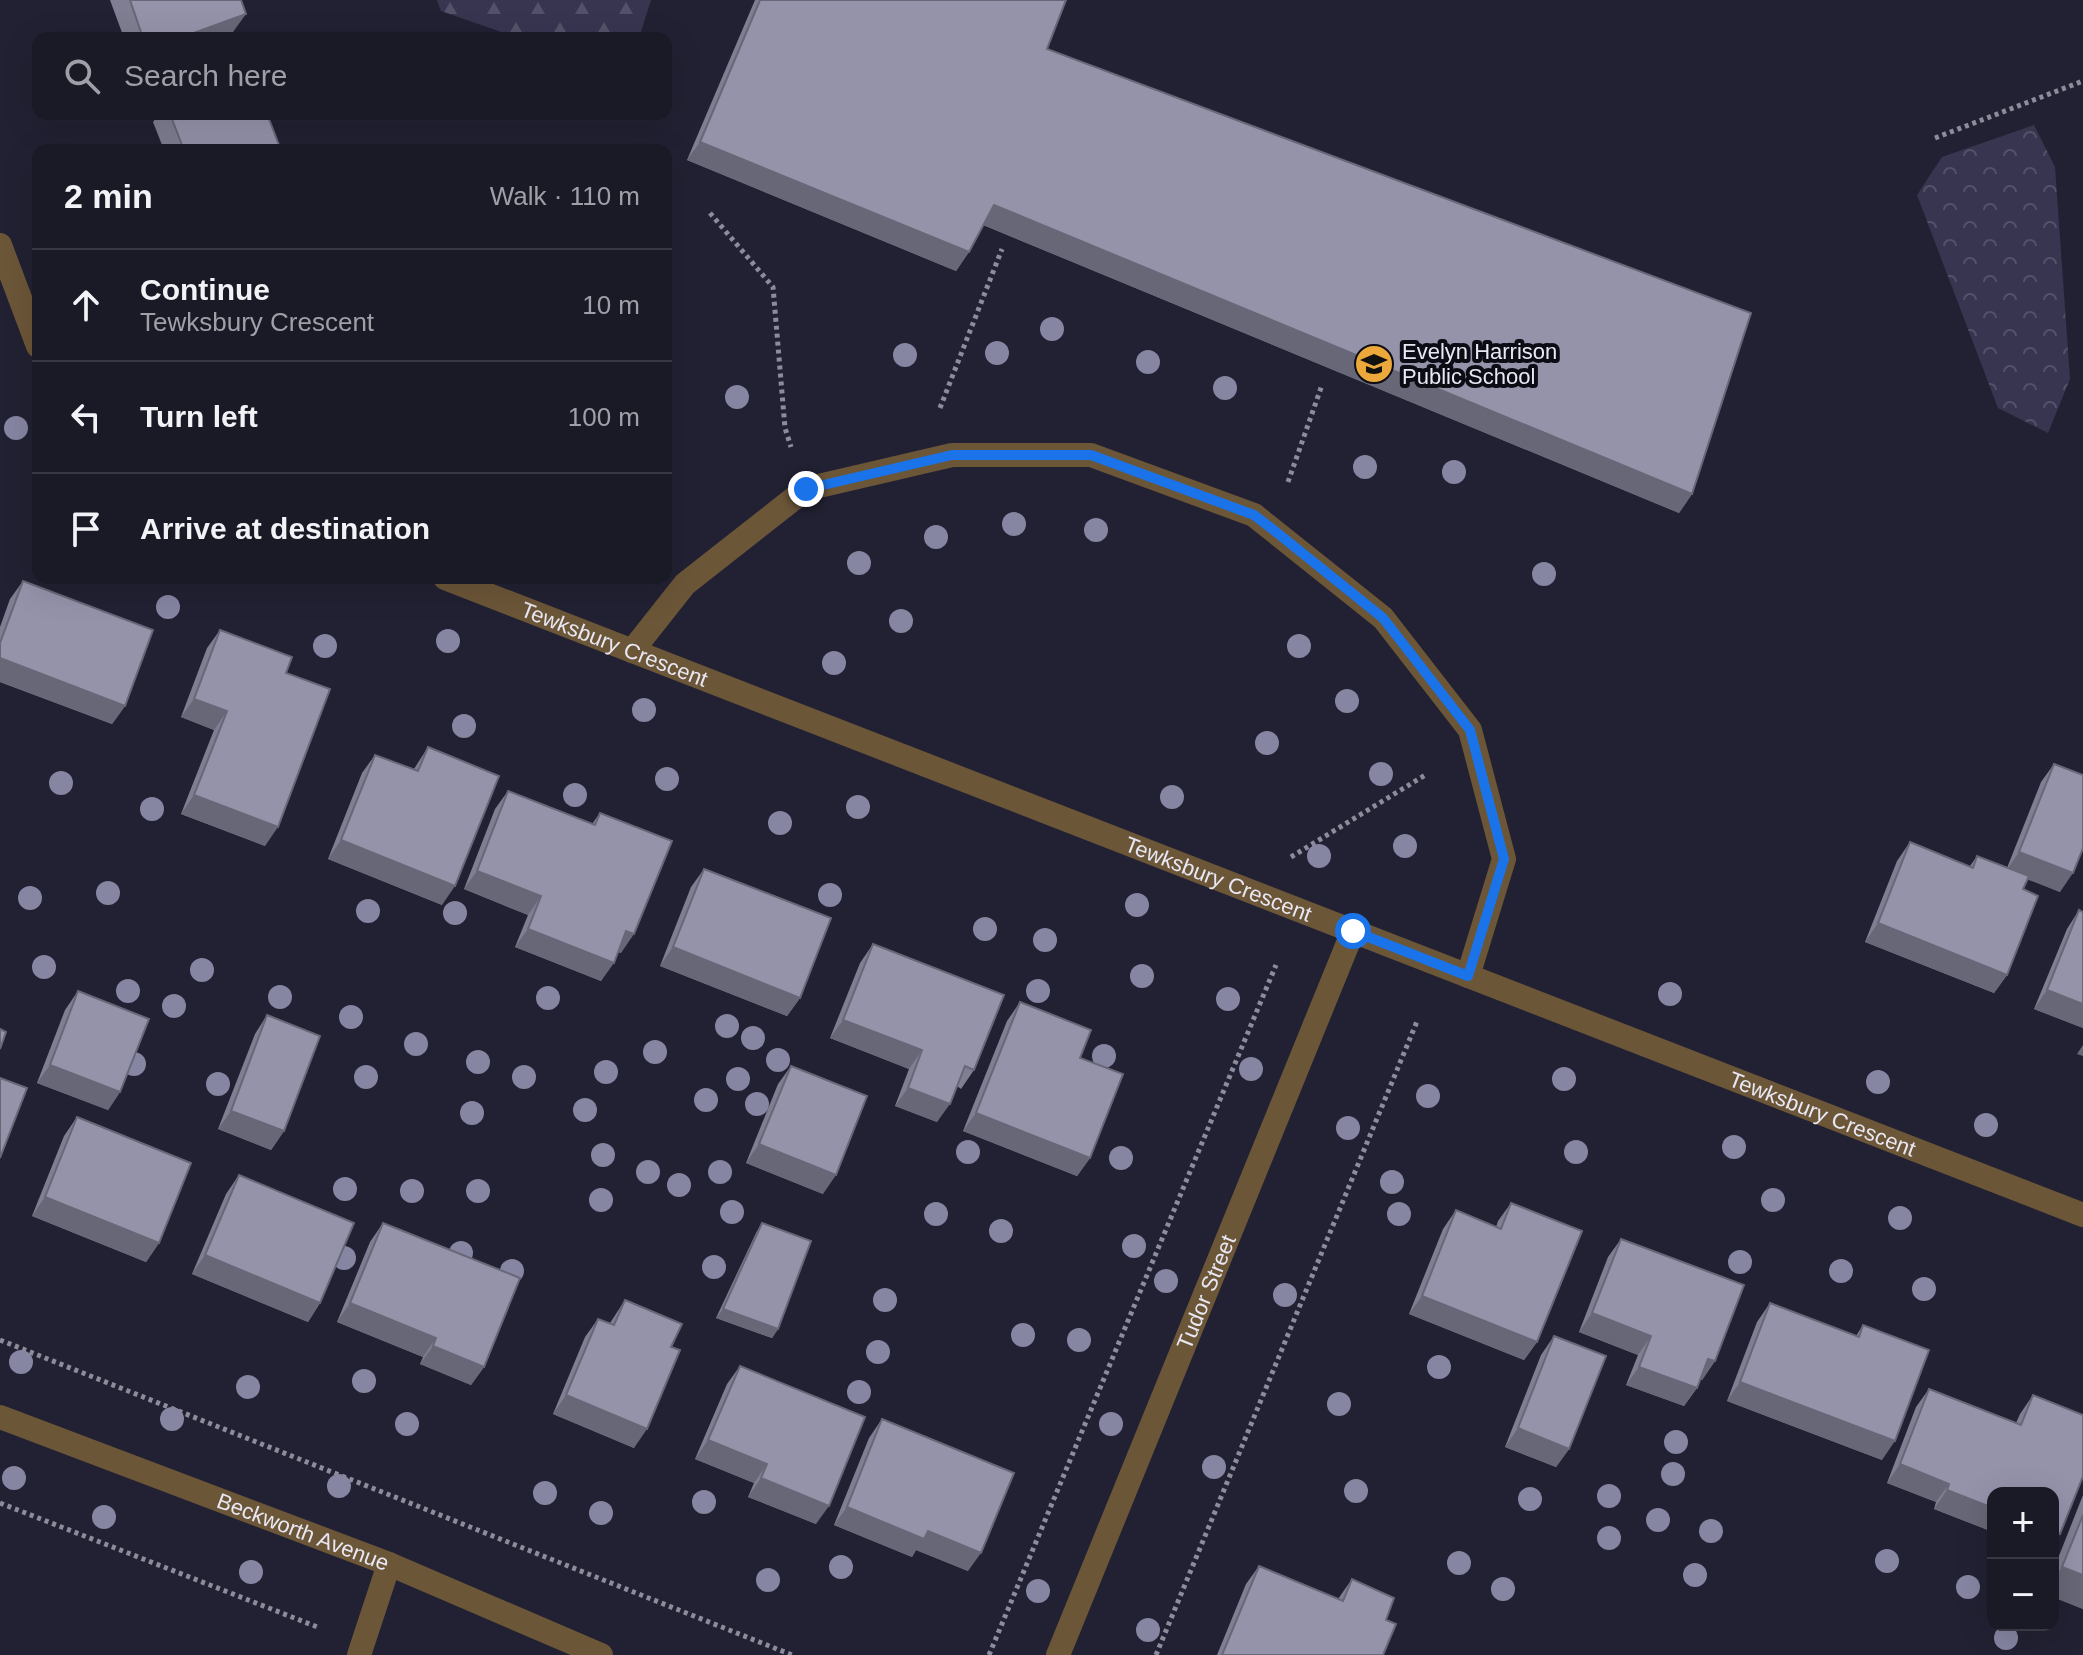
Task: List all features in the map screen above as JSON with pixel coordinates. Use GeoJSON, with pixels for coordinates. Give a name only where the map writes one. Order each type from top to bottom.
{"type":"FeatureCollection","features":[{"type":"Feature","properties":{"kind":"street"},"geometry":{"type":"LineString","coordinates":[[0,245],[32,330]]}},
{"type":"Feature","properties":{"kind":"street"},"geometry":{"type":"LineString","coordinates":[[632,651],[685,584],[806,489],[952,455],[1091,455],[1254,515],[1383,618],[1470,730],[1504,859],[1468,976]]}},
{"type":"Feature","properties":{"kind":"street","name":"Tewksbury Crescent"},"geometry":{"type":"LineString","coordinates":[[460,584],[2083,1215]]}},
{"type":"Feature","properties":{"kind":"street","name":"Tudor Street"},"geometry":{"type":"LineString","coordinates":[[1058,1655],[1353,931]]}},
{"type":"Feature","properties":{"kind":"street","name":"Beckworth Avenue"},"geometry":{"type":"LineString","coordinates":[[0,1417],[389,1564],[601,1655]]}},
{"type":"Feature","properties":{"kind":"street"},"geometry":{"type":"LineString","coordinates":[[361,1650],[389,1564]]}},
{"type":"Feature","properties":{"kind":"path"},"geometry":{"type":"LineString","coordinates":[[1935,138],[2083,81]]}},
{"type":"Feature","properties":{"kind":"path"},"geometry":{"type":"LineString","coordinates":[[710,213],[773,287],[785,428],[806,489]]}},
{"type":"Feature","properties":{"kind":"path"},"geometry":{"type":"LineString","coordinates":[[920,462],[1002,249]]}},
{"type":"Feature","properties":{"kind":"path"},"geometry":{"type":"LineString","coordinates":[[1271,528],[1322,385]]}},
{"type":"Feature","properties":{"kind":"path"},"geometry":{"type":"LineString","coordinates":[[1287,860],[1427,774]]}},
{"type":"Feature","properties":{"kind":"path"},"geometry":{"type":"LineString","coordinates":[[989,1655],[1276,965]]}},
{"type":"Feature","properties":{"kind":"path"},"geometry":{"type":"LineString","coordinates":[[1156,1655],[1418,1019]]}},
{"type":"Feature","properties":{"kind":"path"},"geometry":{"type":"LineString","coordinates":[[0,1340],[792,1655]]}},
{"type":"Feature","properties":{"kind":"path"},"geometry":{"type":"LineString","coordinates":[[0,1503],[361,1650]]}},
{"type":"Feature","properties":{"kind":"green space"},"geometry":{"type":"Polygon","coordinates":[[[437,0],[651,0],[641,32],[502,32],[441,11],[437,0]]]}},
{"type":"Feature","properties":{"kind":"green space"},"geometry":{"type":"Polygon","coordinates":[[[2034,125],[2055,167],[2070,379],[2048,433],[1998,408],[1917,195],[1942,157],[2034,125]]]}},
{"type":"Feature","properties":{"kind":"building"},"geometry":{"type":"Polygon","coordinates":[[[130,0],[241,0],[246,14],[196,32],[141,32],[130,0]]]}},
{"type":"Feature","properties":{"kind":"building"},"geometry":{"type":"Polygon","coordinates":[[[760,0],[1066,0],[1047,49],[1751,313],[1692,494],[994,205],[969,252],[700,142],[760,0]]]}},
{"type":"Feature","properties":{"kind":"building"},"geometry":{"type":"Polygon","coordinates":[[[172,120],[269,120],[279,144],[182,144],[172,120]]]}},
{"type":"Feature","properties":{"kind":"building"},"geometry":{"type":"Polygon","coordinates":[[[23,581],[153,630],[125,706],[0,658],[0,643],[23,581]]]}},
{"type":"Feature","properties":{"kind":"building"},"geometry":{"type":"Polygon","coordinates":[[[220,630],[292,657],[286,673],[330,689],[278,827],[194,795],[227,711],[194,699],[220,630]]]}},
{"type":"Feature","properties":{"kind":"building"},"geometry":{"type":"Polygon","coordinates":[[[428,747],[499,776],[455,886],[341,840],[375,755],[418,771],[428,747]]]}},
{"type":"Feature","properties":{"kind":"building"},"geometry":{"type":"Polygon","coordinates":[[[2054,764],[2083,775],[2083,848],[2073,873],[2019,852],[2054,764]]]}},
{"type":"Feature","properties":{"kind":"building"},"geometry":{"type":"Polygon","coordinates":[[[508,791],[595,825],[600,813],[672,841],[634,934],[626,931],[614,963],[528,929],[541,896],[477,871],[508,791]]]}},
{"type":"Feature","properties":{"kind":"building"},"geometry":{"type":"Polygon","coordinates":[[[1910,842],[1973,868],[1977,856],[2029,876],[2023,889],[2038,896],[2007,975],[1878,923],[1910,842]]]}},
{"type":"Feature","properties":{"kind":"building"},"geometry":{"type":"Polygon","coordinates":[[[704,869],[831,918],[800,998],[673,947],[704,869]]]}},
{"type":"Feature","properties":{"kind":"building"},"geometry":{"type":"Polygon","coordinates":[[[2079,910],[2083,912],[2083,1004],[2047,990],[2079,910]]]}},
{"type":"Feature","properties":{"kind":"building"},"geometry":{"type":"Polygon","coordinates":[[[873,944],[1004,995],[974,1070],[965,1066],[950,1104],[908,1088],[922,1050],[843,1020],[873,944]]]}},
{"type":"Feature","properties":{"kind":"building"},"geometry":{"type":"Polygon","coordinates":[[[78,991],[149,1019],[120,1092],[50,1065],[78,991]]]}},
{"type":"Feature","properties":{"kind":"building"},"geometry":{"type":"Polygon","coordinates":[[[1020,1002],[1091,1030],[1080,1058],[1123,1074],[1090,1158],[976,1113],[1020,1002]]]}},
{"type":"Feature","properties":{"kind":"building"},"geometry":{"type":"Polygon","coordinates":[[[267,1015],[320,1036],[284,1131],[231,1111],[267,1015]]]}},
{"type":"Feature","properties":{"kind":"building"},"geometry":{"type":"Polygon","coordinates":[[[0,1029],[6,1032],[0,1049],[0,1029]]]}},
{"type":"Feature","properties":{"kind":"building"},"geometry":{"type":"Polygon","coordinates":[[[791,1066],[867,1096],[836,1175],[759,1144],[791,1066]]]}},
{"type":"Feature","properties":{"kind":"building"},"geometry":{"type":"Polygon","coordinates":[[[0,1078],[27,1088],[0,1158],[0,1078]]]}},
{"type":"Feature","properties":{"kind":"building"},"geometry":{"type":"Polygon","coordinates":[[[77,1117],[191,1163],[159,1243],[45,1197],[77,1117]]]}},
{"type":"Feature","properties":{"kind":"building"},"geometry":{"type":"Polygon","coordinates":[[[239,1175],[354,1223],[320,1303],[205,1255],[239,1175]]]}},
{"type":"Feature","properties":{"kind":"building"},"geometry":{"type":"Polygon","coordinates":[[[1511,1203],[1582,1231],[1537,1342],[1422,1296],[1456,1210],[1501,1229],[1511,1203]]]}},
{"type":"Feature","properties":{"kind":"building"},"geometry":{"type":"Polygon","coordinates":[[[383,1223],[520,1278],[484,1367],[433,1346],[436,1338],[350,1303],[383,1223]]]}},
{"type":"Feature","properties":{"kind":"building"},"geometry":{"type":"Polygon","coordinates":[[[762,1223],[811,1241],[778,1329],[723,1309],[762,1223]]]}},
{"type":"Feature","properties":{"kind":"building"},"geometry":{"type":"Polygon","coordinates":[[[1621,1239],[1744,1285],[1715,1361],[1708,1359],[1697,1388],[1639,1367],[1651,1336],[1592,1313],[1621,1239]]]}},
{"type":"Feature","properties":{"kind":"building"},"geometry":{"type":"Polygon","coordinates":[[[625,1300],[682,1324],[671,1347],[680,1350],[647,1429],[566,1395],[598,1319],[614,1325],[625,1300]]]}},
{"type":"Feature","properties":{"kind":"building"},"geometry":{"type":"Polygon","coordinates":[[[1770,1303],[1859,1337],[1863,1325],[1929,1350],[1895,1441],[1740,1382],[1770,1303]]]}},
{"type":"Feature","properties":{"kind":"building"},"geometry":{"type":"Polygon","coordinates":[[[1554,1336],[1606,1356],[1569,1449],[1518,1428],[1554,1336]]]}},
{"type":"Feature","properties":{"kind":"building"},"geometry":{"type":"Polygon","coordinates":[[[740,1366],[865,1417],[829,1506],[761,1478],[767,1464],[708,1440],[740,1366]]]}},
{"type":"Feature","properties":{"kind":"building"},"geometry":{"type":"Polygon","coordinates":[[[1929,1389],[2021,1425],[2033,1395],[2083,1415],[2083,1476],[2060,1534],[2059,1487],[1987,1487],[1987,1506],[1947,1490],[1949,1484],[1900,1464],[1929,1389]]]}},
{"type":"Feature","properties":{"kind":"building"},"geometry":{"type":"Polygon","coordinates":[[[882,1419],[1014,1473],[981,1553],[928,1531],[924,1539],[847,1507],[882,1419]]]}},
{"type":"Feature","properties":{"kind":"building"},"geometry":{"type":"Polygon","coordinates":[[[2083,1515],[2083,1575],[2062,1567],[2083,1515]]]}},
{"type":"Feature","properties":{"kind":"building"},"geometry":{"type":"Polygon","coordinates":[[[1259,1566],[1343,1601],[1352,1579],[1394,1598],[1386,1620],[1396,1624],[1383,1655],[1222,1655],[1259,1566]]]}},
{"type":"Feature","properties":{"kind":"place","name":"Evelyn Harrison Public School"},"geometry":{"type":"Point","coordinates":[1374,364]}},
{"type":"Feature","properties":{"kind":"route"},"geometry":{"type":"LineString","coordinates":[[806,489],[952,455],[1091,455],[1254,515],[1383,618],[1470,730],[1504,859],[1468,976],[1353,931]]}}]}
